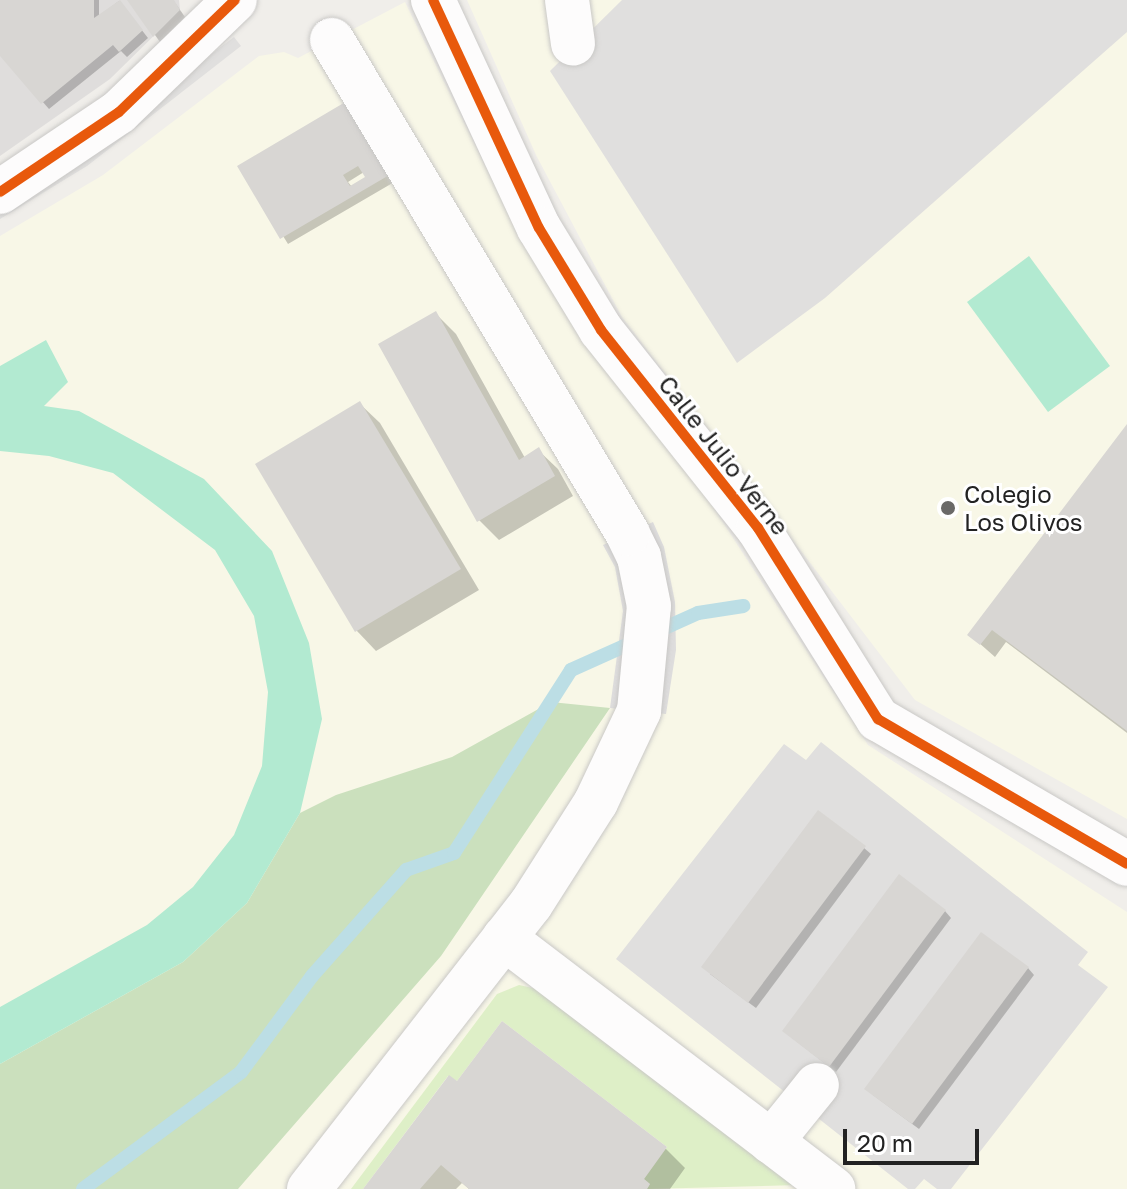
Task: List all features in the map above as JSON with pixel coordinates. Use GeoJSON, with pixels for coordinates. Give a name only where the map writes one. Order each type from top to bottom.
{"type":"FeatureCollection","features":[{"type":"Feature","properties":{"kind":"street"},"geometry":{"type":"LineString","coordinates":[[0,192],[119,112],[235,0]]}},
{"type":"Feature","properties":{"kind":"street","name":"Calle Julio Verne"},"geometry":{"type":"LineString","coordinates":[[433,0],[539,228],[601,330],[758,528],[878,719],[1127,864]]}},
{"type":"Feature","properties":{"kind":"street"},"geometry":{"type":"LineString","coordinates":[[567,0],[573,44]]}},
{"type":"Feature","properties":{"kind":"street"},"geometry":{"type":"LineString","coordinates":[[309,1189],[504,938],[596,802],[639,711],[649,606],[639,557],[628,534],[332,40]]}},
{"type":"Feature","properties":{"kind":"street"},"geometry":{"type":"LineString","coordinates":[[504,938],[833,1189]]}},
{"type":"Feature","properties":{"kind":"street"},"geometry":{"type":"LineString","coordinates":[[771,1142],[817,1085]]}},
{"type":"Feature","properties":{"kind":"shaded area"},"geometry":{"type":"Polygon","coordinates":[[[0,0],[179,0],[180,10],[110,79],[0,156],[0,0]]]}},
{"type":"Feature","properties":{"kind":"shaded area","name":"Colegio Los Olivos"},"geometry":{"type":"Polygon","coordinates":[[[467,0],[1127,0],[1127,819],[915,700],[622,317],[536,155],[467,0]]]}},
{"type":"Feature","properties":{"kind":"shaded area"},"geometry":{"type":"Polygon","coordinates":[[[622,0],[1127,0],[1127,32],[825,298],[737,363],[550,71],[622,0]]]}},
{"type":"Feature","properties":{"kind":"shaded area"},"geometry":{"type":"Polygon","coordinates":[[[405,2],[524,245],[692,475],[868,745],[1127,912],[1127,1189],[0,1189],[0,236],[103,175],[259,56],[284,52],[298,58],[405,2]]]}},
{"type":"Feature","properties":{"kind":"shaded area"},"geometry":{"type":"Polygon","coordinates":[[[234,37],[241,46],[87,166],[0,219],[0,201],[75,157],[234,37]]]}},
{"type":"Feature","properties":{"kind":"shaded area"},"geometry":{"type":"Polygon","coordinates":[[[821,742],[1088,952],[1078,965],[1108,987],[951,1189],[937,1189],[924,1179],[915,1189],[908,1189],[616,959],[784,744],[806,760],[821,742]]]}},
{"type":"Feature","properties":{"kind":"green space"},"geometry":{"type":"Polygon","coordinates":[[[1029,256],[1110,366],[1048,412],[967,302],[1029,256]]]}},
{"type":"Feature","properties":{"kind":"green space"},"geometry":{"type":"Polygon","coordinates":[[[46,340],[68,382],[44,406],[79,411],[204,479],[272,551],[309,643],[322,719],[300,813],[247,903],[183,962],[0,1064],[0,1007],[147,925],[193,887],[234,835],[262,766],[268,692],[254,616],[215,550],[113,473],[49,456],[0,451],[0,366],[46,340]]]}},
{"type":"Feature","properties":{"kind":"green space"},"geometry":{"type":"Polygon","coordinates":[[[551,702],[610,708],[441,956],[238,1189],[0,1189],[0,1064],[183,962],[247,903],[300,813],[336,795],[452,757],[551,702]]]}},
{"type":"Feature","properties":{"kind":"green space"},"geometry":{"type":"Polygon","coordinates":[[[519,985],[537,989],[799,1185],[647,1189],[650,1184],[644,1179],[667,1147],[502,1021],[457,1081],[448,1076],[363,1189],[351,1189],[497,994],[519,985]]]}},
{"type":"Feature","properties":{"kind":"pier"},"geometry":{"type":"Polygon","coordinates":[[[653,522],[664,547],[675,602],[676,650],[666,714],[610,708],[623,611],[615,567],[603,545],[653,522]]]}},
{"type":"Feature","properties":{"kind":"building"},"geometry":{"type":"Polygon","coordinates":[[[0,0],[94,0],[94,18],[120,0],[143,30],[119,52],[113,45],[41,104],[0,56],[0,0]]]}},
{"type":"Feature","properties":{"kind":"building"},"geometry":{"type":"Polygon","coordinates":[[[127,0],[174,0],[180,10],[153,37],[127,0]]]}},
{"type":"Feature","properties":{"kind":"building"},"geometry":{"type":"Polygon","coordinates":[[[347,101],[391,174],[280,239],[237,166],[347,101]],[[358,166],[343,175],[350,186],[365,177],[358,166]]]}},
{"type":"Feature","properties":{"kind":"building"},"geometry":{"type":"Polygon","coordinates":[[[436,311],[519,460],[539,447],[555,476],[477,522],[378,344],[436,311]]]}},
{"type":"Feature","properties":{"kind":"building"},"geometry":{"type":"Polygon","coordinates":[[[360,401],[461,569],[355,632],[255,464],[360,401]]]}},
{"type":"Feature","properties":{"kind":"building"},"geometry":{"type":"Polygon","coordinates":[[[1127,424],[1127,731],[992,630],[980,645],[967,635],[1127,424]]]}},
{"type":"Feature","properties":{"kind":"building"},"geometry":{"type":"Polygon","coordinates":[[[818,810],[866,846],[748,1003],[701,967],[818,810]]]}},
{"type":"Feature","properties":{"kind":"building"},"geometry":{"type":"Polygon","coordinates":[[[899,874],[946,910],[829,1067],[782,1031],[899,874]]]}},
{"type":"Feature","properties":{"kind":"building"},"geometry":{"type":"Polygon","coordinates":[[[981,932],[1029,967],[912,1124],[864,1089],[981,932]]]}},
{"type":"Feature","properties":{"kind":"building"},"geometry":{"type":"Polygon","coordinates":[[[502,1021],[667,1147],[644,1179],[650,1184],[647,1189],[469,1189],[441,1165],[420,1189],[363,1189],[449,1075],[457,1081],[502,1021]]]}},
{"type":"Feature","properties":{"kind":"waterway"},"geometry":{"type":"LineString","coordinates":[[83,1189],[241,1072],[312,976],[406,870],[454,853],[571,670],[698,613],[743,606]]}},
{"type":"Feature","properties":{"kind":"cycle path"},"geometry":{"type":"LineString","coordinates":[[0,192],[119,112],[235,0]]}},
{"type":"Feature","properties":{"kind":"cycle path"},"geometry":{"type":"LineString","coordinates":[[433,0],[539,228],[601,330],[758,528],[878,719],[1127,864]]}},
{"type":"Feature","properties":{"kind":"place","name":"Colegio Los Olivos"},"geometry":{"type":"Point","coordinates":[948,508]}}]}
